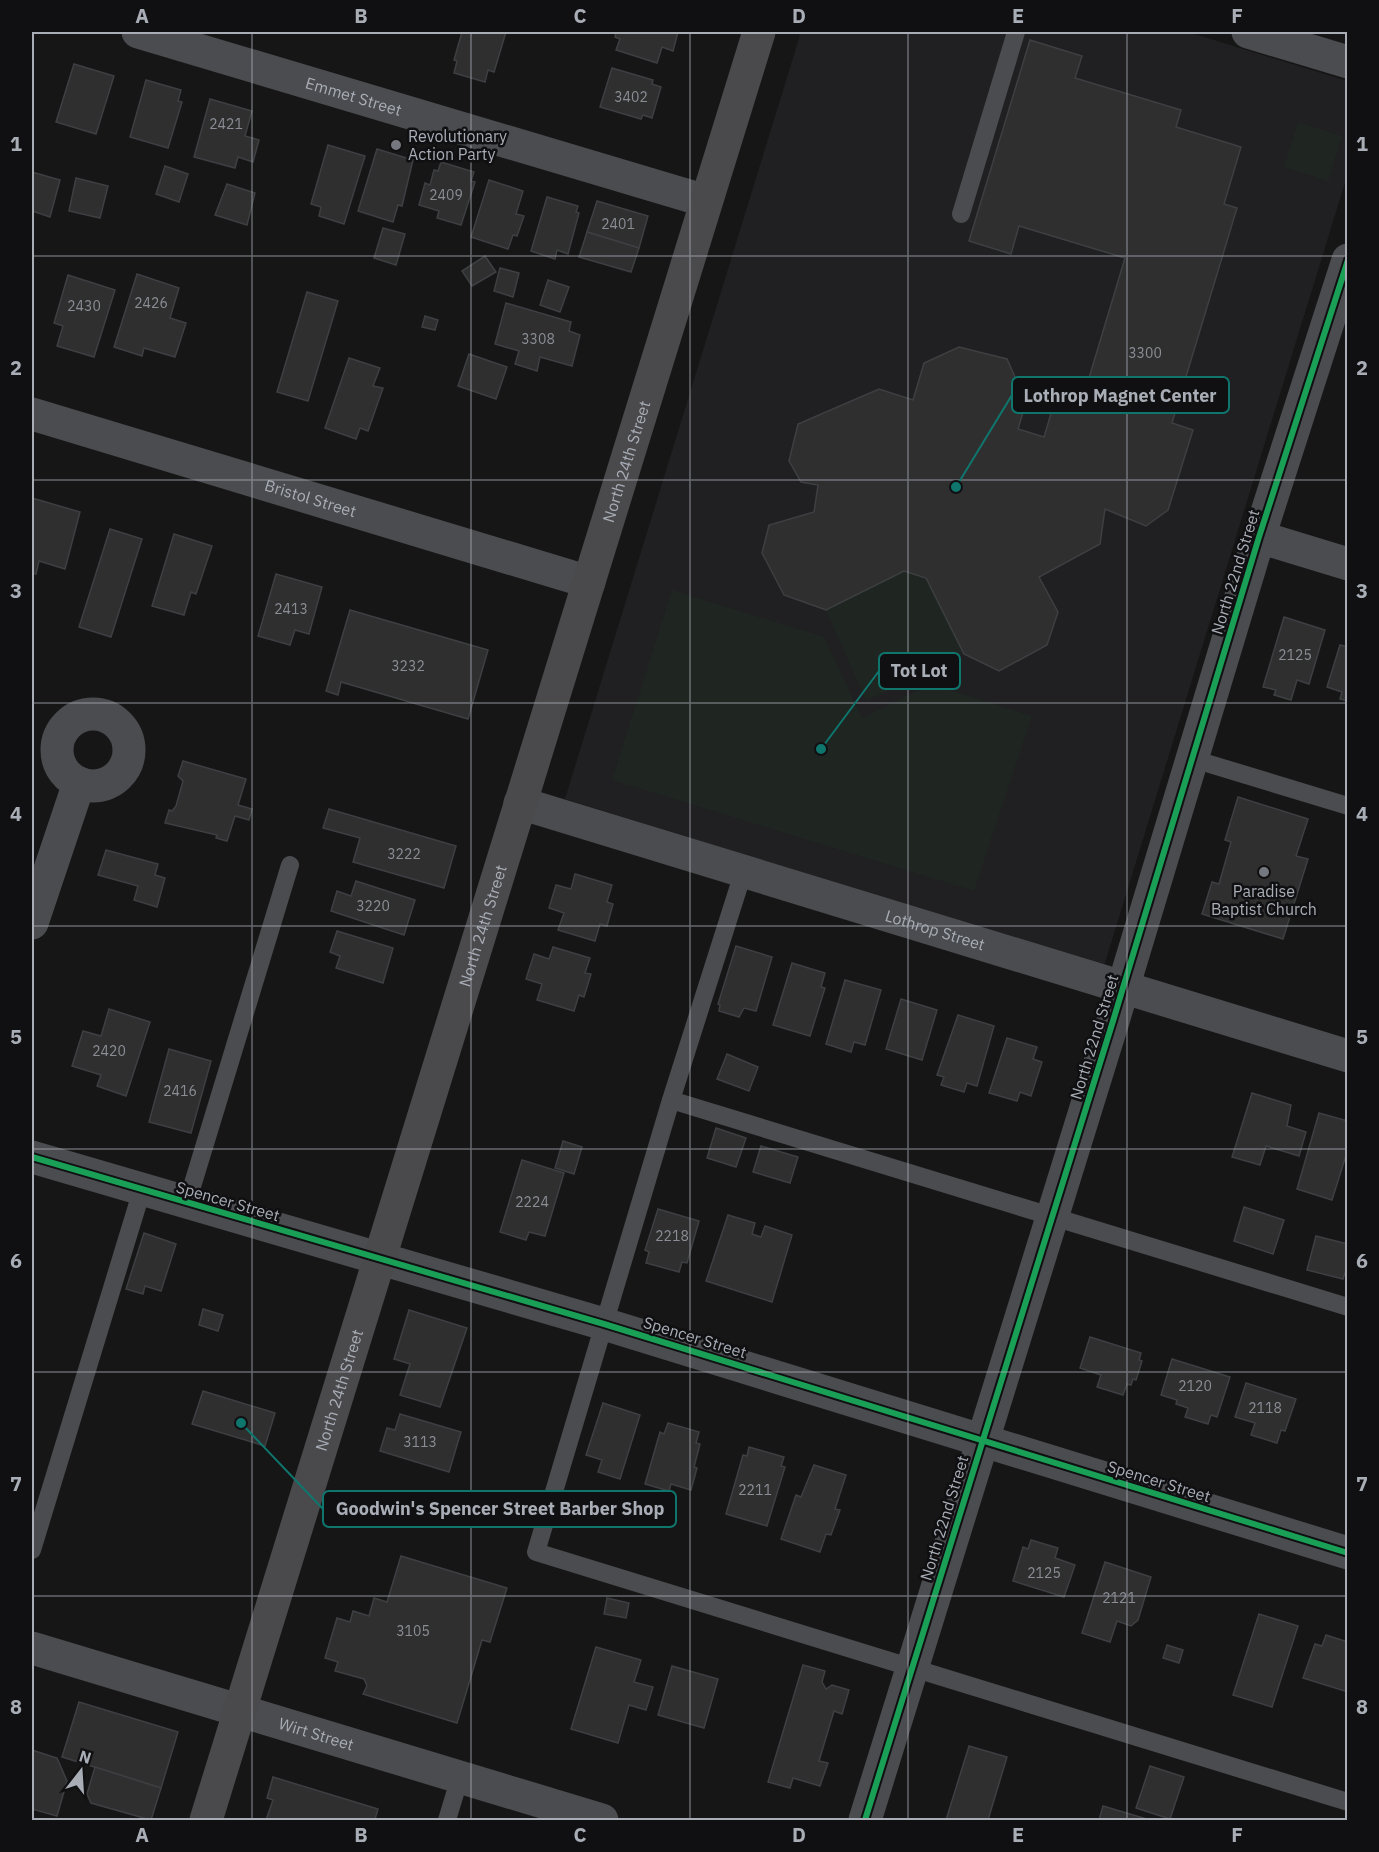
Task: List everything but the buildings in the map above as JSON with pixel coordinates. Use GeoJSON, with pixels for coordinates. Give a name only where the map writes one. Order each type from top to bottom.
{"type":"FeatureCollection","features":[{"type":"Feature","properties":{"kind":"main road","name":"North 24th Street"},"geometry":{"type":"LineString","coordinates":[[206,1821],[759,32]]}},
{"type":"Feature","properties":{"kind":"street","name":"Emmet Street"},"geometry":{"type":"LineString","coordinates":[[138,32],[706,201]]}},
{"type":"Feature","properties":{"kind":"street"},"geometry":{"type":"LineString","coordinates":[[1248,32],[1347,62]]}},
{"type":"Feature","properties":{"kind":"street","name":"North 22nd Street"},"geometry":{"type":"LineString","coordinates":[[865,1821],[1193,759],[1259,537],[1340,310],[1347,260]]}},
{"type":"Feature","properties":{"kind":"street","name":"Bristol Street"},"geometry":{"type":"LineString","coordinates":[[32,414],[589,582]]}},
{"type":"Feature","properties":{"kind":"street"},"geometry":{"type":"LineString","coordinates":[[1259,537],[1347,564]]}},
{"type":"Feature","properties":{"kind":"street"},"geometry":{"type":"LineString","coordinates":[[32,923],[79,783]]}},
{"type":"Feature","properties":{"kind":"street","name":"Lothrop Street"},"geometry":{"type":"LineString","coordinates":[[520,803],[1347,1056]]}},
{"type":"Feature","properties":{"kind":"street","name":"Spencer Street"},"geometry":{"type":"LineString","coordinates":[[32,1157],[604,1324],[1347,1553]]}},
{"type":"Feature","properties":{"kind":"street","name":"Wirt Street"},"geometry":{"type":"LineString","coordinates":[[32,1648],[602,1821]]}},
{"type":"Feature","properties":{"kind":"lane"},"geometry":{"type":"LineString","coordinates":[[961,214],[1016,32]]}},
{"type":"Feature","properties":{"kind":"lane"},"geometry":{"type":"LineString","coordinates":[[1193,759],[1347,807]]}},
{"type":"Feature","properties":{"kind":"lane"},"geometry":{"type":"LineString","coordinates":[[187,1203],[290,865]]}},
{"type":"Feature","properties":{"kind":"lane"},"geometry":{"type":"LineString","coordinates":[[744,870],[671,1100],[536,1552],[1347,1802]]}},
{"type":"Feature","properties":{"kind":"lane"},"geometry":{"type":"LineString","coordinates":[[671,1100],[1347,1307]]}},
{"type":"Feature","properties":{"kind":"lane"},"geometry":{"type":"LineString","coordinates":[[32,1550],[142,1190]]}},
{"type":"Feature","properties":{"kind":"lane"},"geometry":{"type":"LineString","coordinates":[[447,1821],[460,1777]]}},
{"type":"Feature","properties":{"kind":"shaded area"},"geometry":{"type":"Polygon","coordinates":[[[801,32],[1188,32],[1347,81],[1347,176],[1104,966],[565,799],[801,32]]]}},
{"type":"Feature","properties":{"kind":"shaded area"},"geometry":{"type":"Polygon","coordinates":[[[1298,122],[1342,136],[1328,181],[1284,167],[1298,122]]]}},
{"type":"Feature","properties":{"kind":"shaded area"},"geometry":{"type":"Polygon","coordinates":[[[904,571],[926,578],[964,654],[866,701],[826,610],[904,571]]]}},
{"type":"Feature","properties":{"kind":"shaded area"},"geometry":{"type":"Polygon","coordinates":[[[672,590],[824,637],[862,718],[931,684],[1032,716],[974,891],[612,780],[672,590]]]}},
{"type":"Feature","properties":{"kind":"cycle path"},"geometry":{"type":"LineString","coordinates":[[865,1820],[1113,1021],[1259,537],[1348,260]]}},
{"type":"Feature","properties":{"kind":"cycle path"},"geometry":{"type":"LineString","coordinates":[[32,1157],[604,1324],[1348,1553]]}},
{"type":"Feature","properties":{"kind":"place","name":"Revolutionary Action Party"},"geometry":{"type":"Point","coordinates":[396,145]}},
{"type":"Feature","properties":{"kind":"place","name":"Lothrop Magnet Center"},"geometry":{"type":"Point","coordinates":[956,487]}},
{"type":"Feature","properties":{"kind":"place","name":"Tot Lot"},"geometry":{"type":"Point","coordinates":[821,749]}},
{"type":"Feature","properties":{"kind":"place","name":"Paradise Baptist Church"},"geometry":{"type":"Point","coordinates":[1264,872]}},
{"type":"Feature","properties":{"kind":"place","name":"Goodwin's Spencer Street Barber Shop"},"geometry":{"type":"Point","coordinates":[241,1423]}}]}
